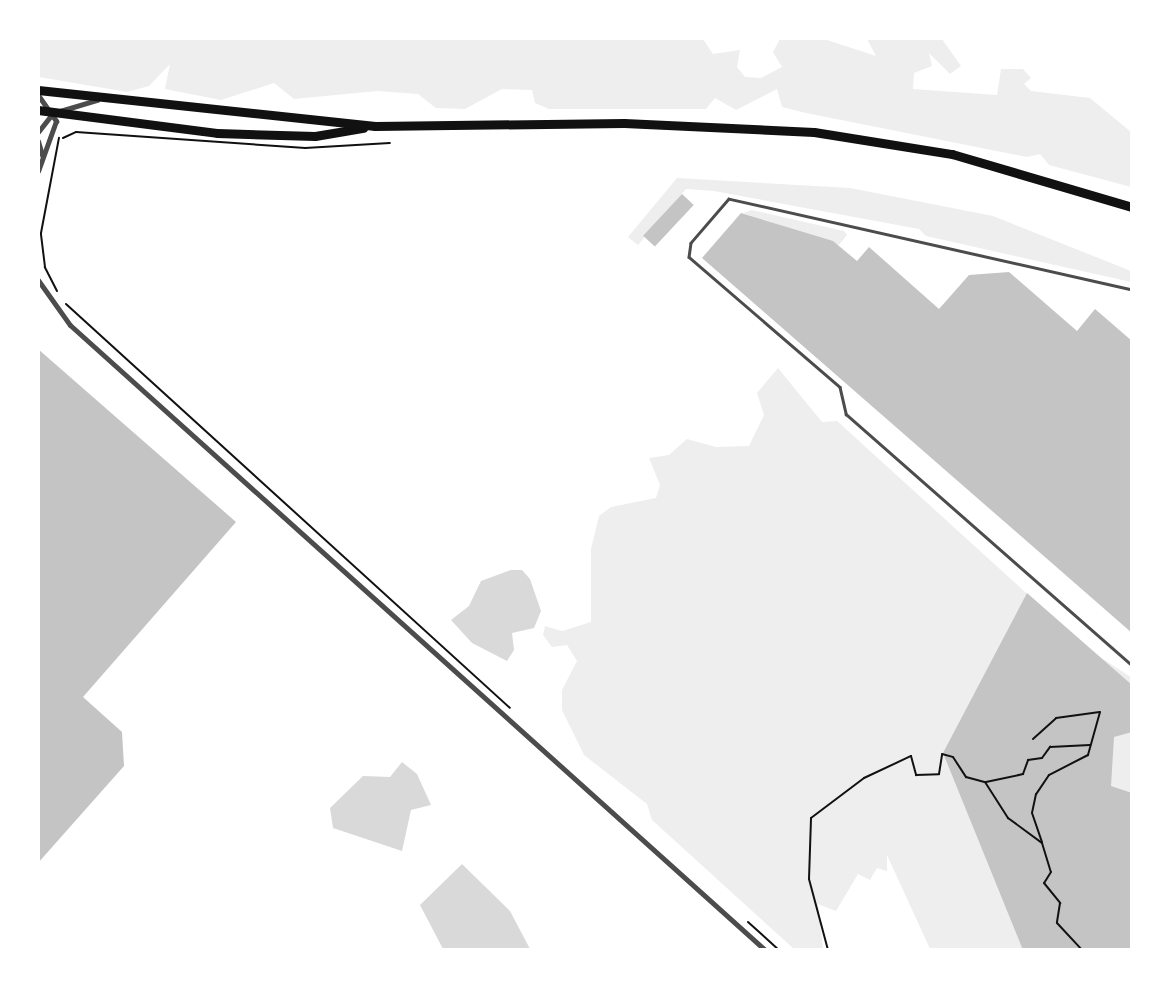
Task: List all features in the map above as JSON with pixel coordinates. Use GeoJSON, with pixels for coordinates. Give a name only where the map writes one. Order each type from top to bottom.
{"type":"FeatureCollection","features":[{"type":"Feature","properties":{"kind":"main road"},"geometry":{"type":"LineString","coordinates":[[38,92],[375,126],[624,123],[814,132],[979,161],[1132,207]]}},
{"type":"Feature","properties":{"kind":"main road"},"geometry":{"type":"LineString","coordinates":[[38,110],[256,135],[315,136],[375,126]]}},
{"type":"Feature","properties":{"kind":"street"},"geometry":{"type":"LineString","coordinates":[[38,92],[53,113],[52,137],[42,155],[38,171]]}},
{"type":"Feature","properties":{"kind":"street"},"geometry":{"type":"LineString","coordinates":[[38,132],[53,113],[97,100]]}},
{"type":"Feature","properties":{"kind":"street"},"geometry":{"type":"LineString","coordinates":[[38,141],[42,155]]}},
{"type":"Feature","properties":{"kind":"street"},"geometry":{"type":"LineString","coordinates":[[38,280],[41,294],[70,325],[765,950]]}},
{"type":"Feature","properties":{"kind":"lane"},"geometry":{"type":"LineString","coordinates":[[1132,290],[729,199],[691,243],[689,257],[840,387],[845,414],[1132,665]]}},
{"type":"Feature","properties":{"kind":"path"},"geometry":{"type":"LineString","coordinates":[[52,137],[62,138],[46,190],[42,241],[45,267],[64,301],[514,712]]}},
{"type":"Feature","properties":{"kind":"path"},"geometry":{"type":"LineString","coordinates":[[1032,739],[1056,718],[1100,712],[1088,755],[1049,775],[1036,794],[1032,813],[1051,872],[1045,883],[1060,903],[1057,923],[1082,950]]}},
{"type":"Feature","properties":{"kind":"path"},"geometry":{"type":"LineString","coordinates":[[828,950],[809,879],[811,818],[864,778],[911,756],[916,775],[939,774],[942,754],[953,757],[966,777],[985,782],[1023,774],[1028,760],[1042,758],[1050,747],[1092,745]]}},
{"type":"Feature","properties":{"kind":"path"},"geometry":{"type":"LineString","coordinates":[[985,782],[1008,818],[1042,843]]}},
{"type":"Feature","properties":{"kind":"path"},"geometry":{"type":"LineString","coordinates":[[738,914],[779,950]]}},
{"type":"Feature","properties":{"kind":"shaded area"},"geometry":{"type":"Polygon","coordinates":[[[38,39],[703,39],[713,54],[740,50],[737,67],[745,77],[761,78],[782,67],[773,52],[780,39],[824,39],[876,56],[867,39],[942,39],[961,66],[950,74],[929,53],[932,66],[914,73],[913,89],[997,95],[1001,69],[1023,69],[1031,78],[1024,84],[1031,91],[1090,98],[1131,132],[1131,187],[1049,165],[1040,154],[1027,157],[782,107],[777,89],[736,110],[715,98],[706,109],[549,109],[535,103],[532,90],[502,89],[465,109],[436,108],[418,94],[377,91],[294,99],[274,83],[221,100],[165,89],[170,64],[149,86],[127,92],[39,77],[38,39]]]}},
{"type":"Feature","properties":{"kind":"shaded area"},"geometry":{"type":"Polygon","coordinates":[[[677,178],[850,188],[993,216],[1131,271],[1131,282],[926,236],[919,229],[714,191],[686,189],[638,245],[628,237],[677,178]]]}},
{"type":"Feature","properties":{"kind":"shaded area"},"geometry":{"type":"Polygon","coordinates":[[[752,210],[844,231],[847,235],[839,245],[743,213],[752,210]]]}},
{"type":"Feature","properties":{"kind":"shaded area"},"geometry":{"type":"Polygon","coordinates":[[[778,368],[822,422],[837,421],[1089,650],[1131,677],[1131,949],[930,949],[887,855],[887,871],[877,868],[870,880],[858,874],[836,911],[818,904],[823,949],[794,949],[652,820],[647,804],[584,755],[562,710],[562,690],[577,661],[567,645],[552,647],[543,635],[545,626],[562,631],[591,622],[591,549],[599,516],[611,507],[656,498],[660,485],[649,458],[669,455],[687,439],[716,447],[749,446],[764,415],[757,393],[778,368]]]}},
{"type":"Feature","properties":{"kind":"shaded area"},"geometry":{"type":"Polygon","coordinates":[[[511,570],[522,570],[530,579],[541,611],[534,628],[512,633],[514,650],[507,661],[472,643],[451,620],[469,606],[481,581],[511,570]]]}},
{"type":"Feature","properties":{"kind":"shaded area"},"geometry":{"type":"Polygon","coordinates":[[[402,762],[417,774],[431,805],[411,810],[402,851],[333,828],[330,808],[363,776],[390,777],[402,762]]]}},
{"type":"Feature","properties":{"kind":"shaded area"},"geometry":{"type":"Polygon","coordinates":[[[462,864],[510,911],[530,949],[443,949],[420,905],[462,864]]]}},
{"type":"Feature","properties":{"kind":"building"},"geometry":{"type":"Polygon","coordinates":[[[682,194],[694,205],[655,247],[643,236],[682,194]]]}},
{"type":"Feature","properties":{"kind":"building"},"geometry":{"type":"Polygon","coordinates":[[[741,213],[833,241],[857,261],[869,247],[939,309],[969,275],[1009,272],[1077,331],[1095,309],[1132,341],[1132,633],[702,258],[741,213]]]}},
{"type":"Feature","properties":{"kind":"building"},"geometry":{"type":"Polygon","coordinates":[[[38,349],[236,522],[83,697],[122,732],[124,766],[38,863],[38,349]]]}},
{"type":"Feature","properties":{"kind":"building"},"geometry":{"type":"Polygon","coordinates":[[[1027,593],[1132,685],[1132,732],[1114,737],[1111,786],[1132,793],[1132,950],[1023,950],[943,753],[1027,593]]]}}]}
